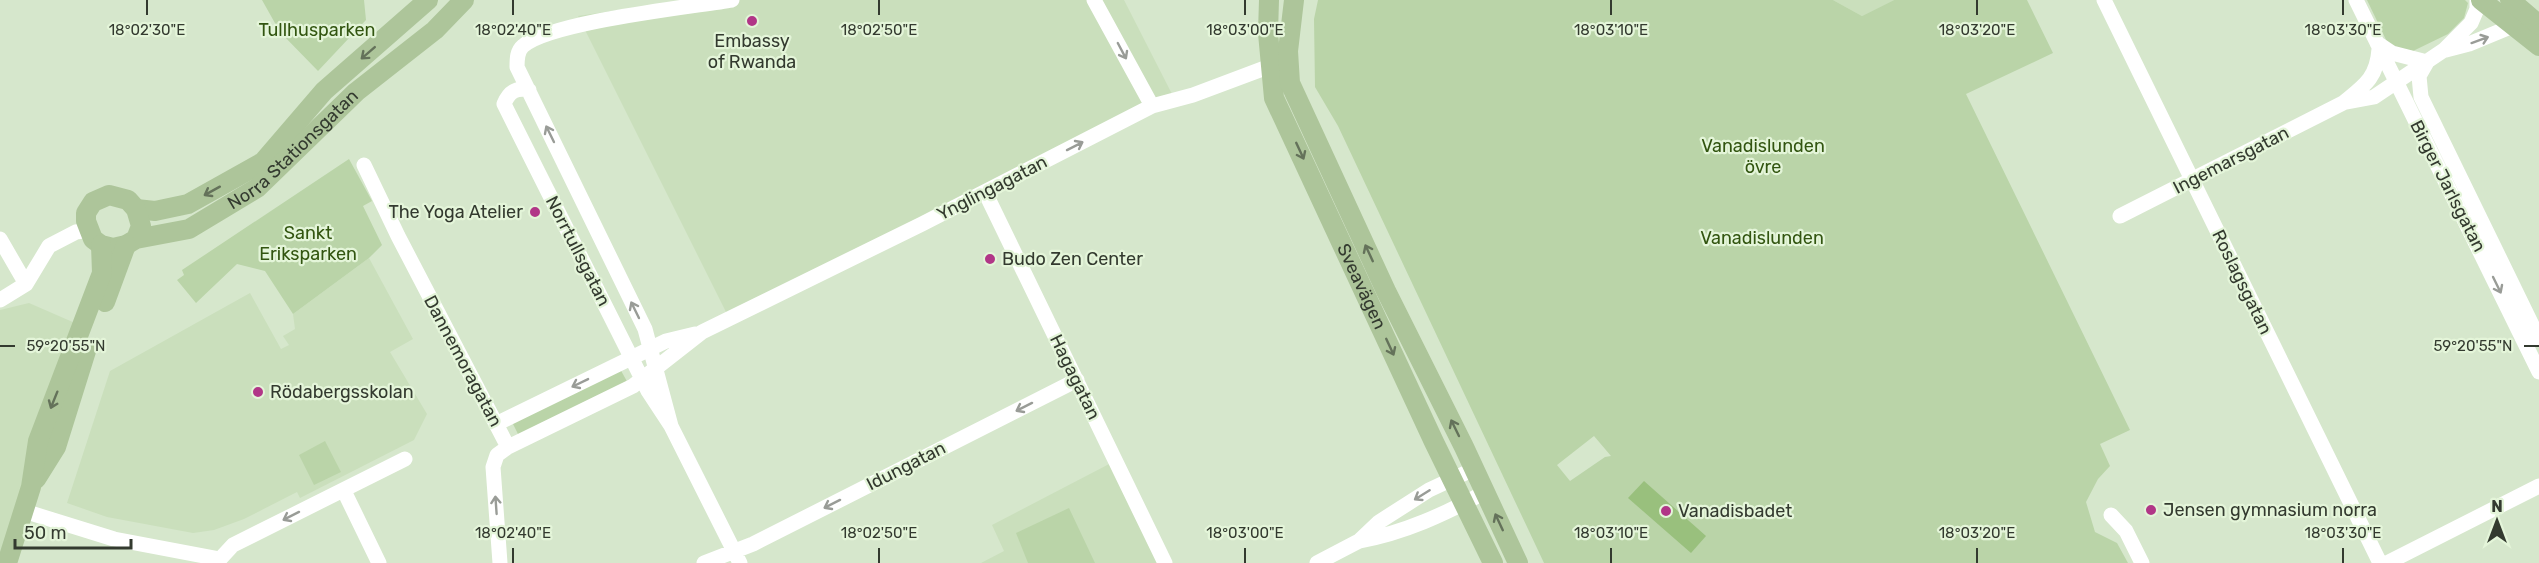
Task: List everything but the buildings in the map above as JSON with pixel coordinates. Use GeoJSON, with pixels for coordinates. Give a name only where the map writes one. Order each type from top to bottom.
{"type":"FeatureCollection","features":[{"type":"Feature","properties":{"kind":"main road","name":"Norra Stationsgatan"},"geometry":{"type":"LineString","coordinates":[[87,222],[93,202],[109,195],[128,200],[136,209],[155,211],[188,204],[263,162],[324,91],[428,0]]}},
{"type":"Feature","properties":{"kind":"main road","name":"Norra Stationsgatan"},"geometry":{"type":"LineString","coordinates":[[101,245],[112,248],[189,230],[257,188],[356,92],[435,30],[464,0]]}},
{"type":"Feature","properties":{"kind":"main road","name":"Sveavägen"},"geometry":{"type":"LineString","coordinates":[[1269,0],[1268,33],[1279,62],[1518,563]]}},
{"type":"Feature","properties":{"kind":"main road"},"geometry":{"type":"LineString","coordinates":[[2479,0],[2515,25],[2539,46]]}},
{"type":"Feature","properties":{"kind":"main road"},"geometry":{"type":"LineString","coordinates":[[2510,0],[2539,26]]}},
{"type":"Feature","properties":{"kind":"main road","name":"Sveavägen"},"geometry":{"type":"LineString","coordinates":[[1294,5],[1279,62],[1274,98],[1493,563]]}},
{"type":"Feature","properties":{"kind":"main road"},"geometry":{"type":"LineString","coordinates":[[31,487],[56,447],[89,343],[131,242],[141,226],[136,209]]}},
{"type":"Feature","properties":{"kind":"main road"},"geometry":{"type":"LineString","coordinates":[[7,563],[31,487],[38,441],[102,273],[101,245],[93,239],[87,222]]}},
{"type":"Feature","properties":{"kind":"street","name":"Norrtullsgatan"},"geometry":{"type":"LineString","coordinates":[[671,426],[645,329],[517,67],[517,55],[522,46],[531,40],[560,29],[732,0]]}},
{"type":"Feature","properties":{"kind":"street"},"geometry":{"type":"LineString","coordinates":[[1094,0],[1152,106]]}},
{"type":"Feature","properties":{"kind":"street","name":"Roslagsgatan"},"geometry":{"type":"LineString","coordinates":[[2104,0],[2380,563]]}},
{"type":"Feature","properties":{"kind":"street","name":"Birger Jarlsgatan"},"geometry":{"type":"LineString","coordinates":[[2356,0],[2539,372]]}},
{"type":"Feature","properties":{"kind":"street","name":"Ingemarsgatan"},"geometry":{"type":"LineString","coordinates":[[2343,103],[2374,97],[2444,50],[2470,23],[2479,0]]}},
{"type":"Feature","properties":{"kind":"street","name":"Ingemarsgatan"},"geometry":{"type":"LineString","coordinates":[[2444,50],[2469,45],[2515,25]]}},
{"type":"Feature","properties":{"kind":"street"},"geometry":{"type":"LineString","coordinates":[[2378,46],[2392,53],[2427,62]]}},
{"type":"Feature","properties":{"kind":"street","name":"Ingemarsgatan"},"geometry":{"type":"LineString","coordinates":[[2120,216],[2343,103],[2374,74],[2378,65],[2378,46]]}},
{"type":"Feature","properties":{"kind":"street","name":"Ynglingagatan"},"geometry":{"type":"LineString","coordinates":[[508,447],[633,386],[655,366],[702,332],[985,192],[1152,106],[1193,94],[1279,62]]}},
{"type":"Feature","properties":{"kind":"street","name":"Birger Jarlsgatan"},"geometry":{"type":"LineString","coordinates":[[2427,62],[2419,76],[2419,88],[2425,106],[2539,339]]}},
{"type":"Feature","properties":{"kind":"street","name":"Norrtullsgatan"},"geometry":{"type":"LineString","coordinates":[[529,90],[522,88],[514,90],[507,96],[504,104],[642,378],[671,426],[737,557]]}},
{"type":"Feature","properties":{"kind":"street","name":"Dannemoragatan"},"geometry":{"type":"LineString","coordinates":[[364,165],[398,236],[508,447],[497,455],[493,466],[500,563]]}},
{"type":"Feature","properties":{"kind":"street","name":"Hagagatan"},"geometry":{"type":"LineString","coordinates":[[985,192],[1165,563]]}},
{"type":"Feature","properties":{"kind":"street","name":"Norra Stationsgatan"},"geometry":{"type":"LineString","coordinates":[[0,300],[26,284],[49,246],[76,232],[87,222]]}},
{"type":"Feature","properties":{"kind":"street"},"geometry":{"type":"LineString","coordinates":[[0,239],[26,284]]}},
{"type":"Feature","properties":{"kind":"street","name":"Ynglingagatan"},"geometry":{"type":"LineString","coordinates":[[496,424],[666,341],[702,332]]}},
{"type":"Feature","properties":{"kind":"street","name":"Idungatan"},"geometry":{"type":"LineString","coordinates":[[704,563],[737,557],[1077,380]]}},
{"type":"Feature","properties":{"kind":"street"},"geometry":{"type":"LineString","coordinates":[[24,511],[114,539],[220,561],[233,545],[405,459]]}},
{"type":"Feature","properties":{"kind":"street"},"geometry":{"type":"LineString","coordinates":[[1317,563],[1359,541],[1379,522],[1429,490],[1474,469]]}},
{"type":"Feature","properties":{"kind":"street"},"geometry":{"type":"LineString","coordinates":[[2387,563],[2539,486]]}},
{"type":"Feature","properties":{"kind":"street"},"geometry":{"type":"LineString","coordinates":[[344,490],[379,563]]}},
{"type":"Feature","properties":{"kind":"street"},"geometry":{"type":"LineString","coordinates":[[1359,541],[1386,537],[1464,504],[1485,492]]}},
{"type":"Feature","properties":{"kind":"street"},"geometry":{"type":"LineString","coordinates":[[2112,514],[2126,531],[2142,563]]}},
{"type":"Feature","properties":{"kind":"shaded area"},"geometry":{"type":"Polygon","coordinates":[[[686,0],[1124,0],[1173,96],[730,320],[578,16],[686,0]]]}},
{"type":"Feature","properties":{"kind":"shaded area"},"geometry":{"type":"Polygon","coordinates":[[[1833,0],[1894,0],[1862,16],[1833,0]]]}},
{"type":"Feature","properties":{"kind":"shaded area","name":"Rödabergsskolan"},"geometry":{"type":"Polygon","coordinates":[[[369,258],[413,339],[390,352],[427,414],[414,440],[300,498],[297,492],[244,519],[214,530],[193,533],[107,517],[67,503],[110,371],[250,293],[281,349],[289,345],[283,336],[295,329],[293,314],[369,258]]]}},
{"type":"Feature","properties":{"kind":"shaded area"},"geometry":{"type":"Polygon","coordinates":[[[29,303],[75,323],[0,563],[0,310],[29,303]]]}},
{"type":"Feature","properties":{"kind":"shaded area"},"geometry":{"type":"Polygon","coordinates":[[[1113,462],[1163,563],[981,563],[1004,551],[992,525],[1113,462]]]}},
{"type":"Feature","properties":{"kind":"shaded area"},"geometry":{"type":"Polygon","coordinates":[[[1644,481],[1706,536],[1691,553],[1628,498],[1644,481]]]}},
{"type":"Feature","properties":{"kind":"green space","name":"Tullhusparken"},"geometry":{"type":"Polygon","coordinates":[[[262,0],[364,0],[366,20],[318,71],[280,32],[262,0]]]}},
{"type":"Feature","properties":{"kind":"green space","name":"Vanadislunden"},"geometry":{"type":"Polygon","coordinates":[[[1318,0],[1833,0],[1862,16],[1894,0],[2027,0],[2053,53],[1966,94],[2130,430],[2100,444],[2110,466],[2098,479],[2086,502],[2095,532],[2117,543],[2128,563],[1544,563],[1338,126],[1315,87],[1314,19],[1318,0]],[[1594,436],[1557,465],[1570,481],[1605,457],[1611,456],[1594,436]]]}},
{"type":"Feature","properties":{"kind":"green space"},"geometry":{"type":"Polygon","coordinates":[[[2367,0],[2465,0],[2468,3],[2464,18],[2448,34],[2413,51],[2389,46],[2367,0]]]}},
{"type":"Feature","properties":{"kind":"green space","name":"Sankt Eriksparken"},"geometry":{"type":"Polygon","coordinates":[[[349,159],[372,201],[363,206],[382,245],[369,258],[293,314],[265,271],[237,264],[196,303],[177,280],[184,275],[182,270],[349,159]]]}},
{"type":"Feature","properties":{"kind":"green space"},"geometry":{"type":"Polygon","coordinates":[[[619,367],[629,385],[520,438],[511,420],[619,367]]]}},
{"type":"Feature","properties":{"kind":"green space"},"geometry":{"type":"Polygon","coordinates":[[[325,441],[341,472],[314,485],[299,455],[325,441]]]}},
{"type":"Feature","properties":{"kind":"green space"},"geometry":{"type":"Polygon","coordinates":[[[1069,508],[1095,563],[1028,563],[1016,533],[1069,508]]]}},
{"type":"Feature","properties":{"kind":"place","name":"Embassy of Rwanda"},"geometry":{"type":"Point","coordinates":[752,21]}},
{"type":"Feature","properties":{"kind":"place","name":"The Yoga Atelier"},"geometry":{"type":"Point","coordinates":[535,212]}},
{"type":"Feature","properties":{"kind":"place","name":"Budo Zen Center"},"geometry":{"type":"Point","coordinates":[990,259]}},
{"type":"Feature","properties":{"kind":"place","name":"Rödabergsskolan"},"geometry":{"type":"Point","coordinates":[258,392]}},
{"type":"Feature","properties":{"kind":"place","name":"Jensen gymnasium norra"},"geometry":{"type":"Point","coordinates":[2151,510]}},
{"type":"Feature","properties":{"kind":"place","name":"Vanadisbadet"},"geometry":{"type":"Point","coordinates":[1666,511]}},
{"type":"Feature","properties":{"kind":"park label","name":"Vanadislunden övre"},"geometry":{"type":"Point","coordinates":[1763,156]}}]}
